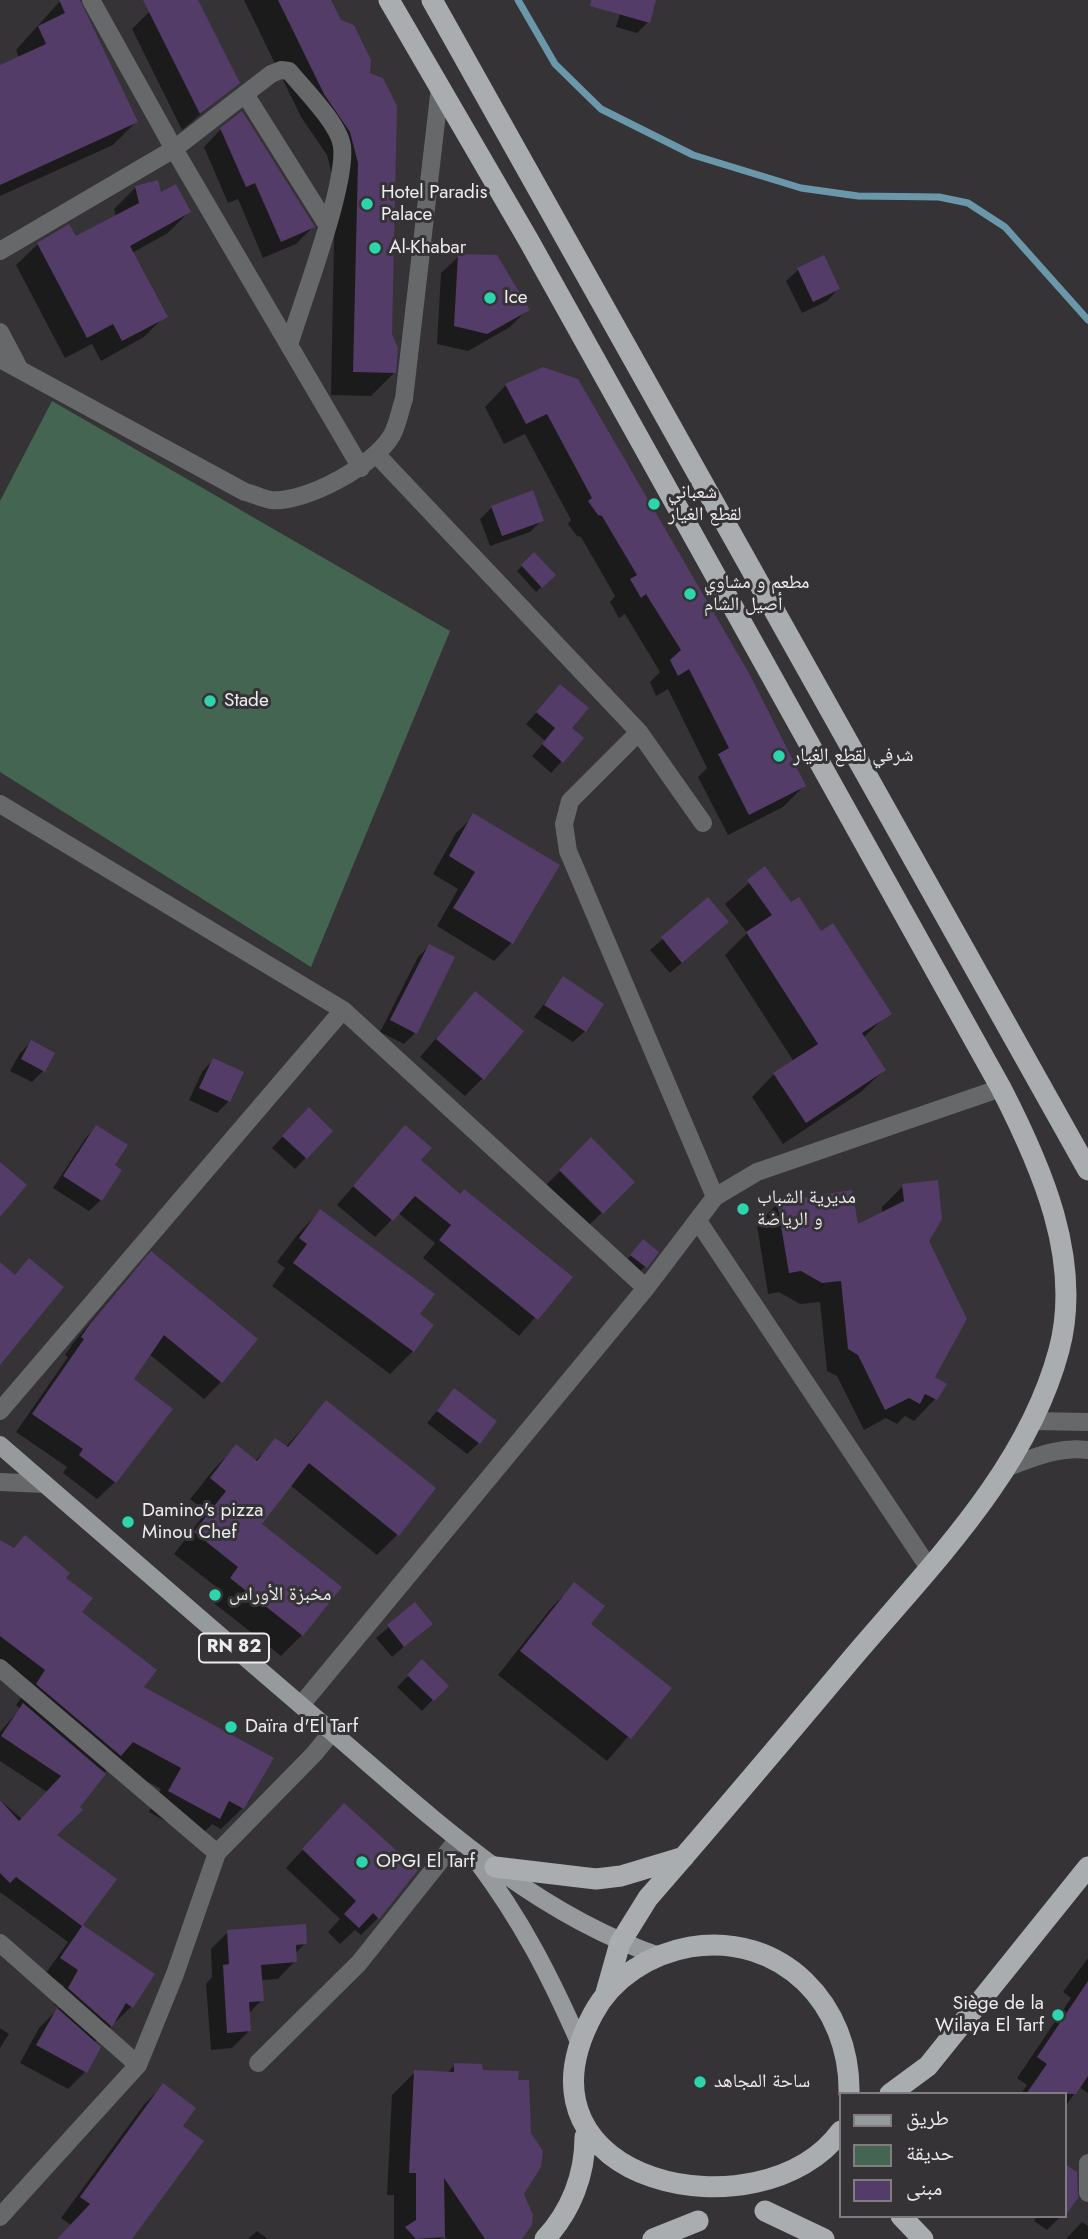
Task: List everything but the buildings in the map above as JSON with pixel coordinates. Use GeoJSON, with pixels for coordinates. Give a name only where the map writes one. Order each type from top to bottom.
{"type":"FeatureCollection","features":[{"type":"Feature","properties":{"kind":"highway"},"geometry":{"type":"LineString","coordinates":[[389,0],[536,253],[1001,1088],[1036,1156],[1056,1220],[1065,1286],[1059,1349],[1033,1420],[1005,1468],[929,1568],[648,1898],[621,1943],[605,1996]]}},
{"type":"Feature","properties":{"kind":"highway"},"geometry":{"type":"LineString","coordinates":[[432,0],[1088,1170]]}},
{"type":"Feature","properties":{"kind":"highway"},"geometry":{"type":"LineString","coordinates":[[495,1867],[596,1879],[621,1876],[684,1857]]}},
{"type":"Feature","properties":{"kind":"highway"},"geometry":{"type":"LineString","coordinates":[[914,2092],[929,2066],[1088,1867]]}},
{"type":"Feature","properties":{"kind":"highway"},"geometry":{"type":"LineString","coordinates":[[616,2183],[585,2137],[575,2101],[575,2072],[580,2044],[605,1996],[630,1972],[659,1956],[701,1945],[723,1945],[766,1956],[785,1966],[818,1995],[831,2013],[847,2053],[849,2092]]}},
{"type":"Feature","properties":{"kind":"highway"},"geometry":{"type":"LineString","coordinates":[[893,2092],[929,2066]]}},
{"type":"Feature","properties":{"kind":"highway"},"geometry":{"type":"LineString","coordinates":[[824,2239],[757,2214],[797,2191],[824,2164],[839,2135]]}},
{"type":"Feature","properties":{"kind":"highway"},"geometry":{"type":"LineString","coordinates":[[545,2239],[573,2197],[585,2157],[585,2137]]}},
{"type":"Feature","properties":{"kind":"highway"},"geometry":{"type":"LineString","coordinates":[[653,2239],[707,2221],[662,2212]]}},
{"type":"Feature","properties":{"kind":"highway"},"geometry":{"type":"LineString","coordinates":[[903,2218],[917,2230]]}},
{"type":"Feature","properties":{"kind":"main road","name":"RN 82"},"geometry":{"type":"LineString","coordinates":[[0,1446],[463,1845],[551,1906],[621,1943],[659,1956]]}},
{"type":"Feature","properties":{"kind":"main road","name":"RN 82"},"geometry":{"type":"LineString","coordinates":[[463,1845],[528,1934],[580,2044]]}},
{"type":"Feature","properties":{"kind":"street"},"geometry":{"type":"LineString","coordinates":[[91,0],[174,149],[361,468]]}},
{"type":"Feature","properties":{"kind":"street"},"geometry":{"type":"LineString","coordinates":[[0,251],[174,149],[271,74],[281,70],[289,71],[330,122],[342,144],[341,166],[327,223],[289,345]]}},
{"type":"Feature","properties":{"kind":"street"},"geometry":{"type":"LineString","coordinates":[[0,359],[245,492],[271,500],[292,499],[361,468],[377,455],[393,433],[404,399],[440,87]]}},
{"type":"Feature","properties":{"kind":"street"},"geometry":{"type":"LineString","coordinates":[[245,94],[327,223]]}},
{"type":"Feature","properties":{"kind":"street"},"geometry":{"type":"LineString","coordinates":[[0,332],[20,370]]}},
{"type":"Feature","properties":{"kind":"street"},"geometry":{"type":"LineString","coordinates":[[377,455],[639,732],[703,823]]}},
{"type":"Feature","properties":{"kind":"street"},"geometry":{"type":"LineString","coordinates":[[639,732],[570,801],[564,824],[568,851],[715,1197]]}},
{"type":"Feature","properties":{"kind":"street"},"geometry":{"type":"LineString","coordinates":[[0,804],[343,1010],[646,1288]]}},
{"type":"Feature","properties":{"kind":"street"},"geometry":{"type":"LineString","coordinates":[[0,1411],[343,1010]]}},
{"type":"Feature","properties":{"kind":"street"},"geometry":{"type":"LineString","coordinates":[[301,1705],[646,1288],[715,1197],[757,1172],[1001,1088]]}},
{"type":"Feature","properties":{"kind":"street"},"geometry":{"type":"LineString","coordinates":[[698,1221],[929,1568]]}},
{"type":"Feature","properties":{"kind":"street"},"geometry":{"type":"LineString","coordinates":[[1033,1420],[1088,1422]]}},
{"type":"Feature","properties":{"kind":"street"},"geometry":{"type":"LineString","coordinates":[[1005,1468],[1070,1447],[1088,1450]]}},
{"type":"Feature","properties":{"kind":"street"},"geometry":{"type":"LineString","coordinates":[[0,1482],[45,1484]]}},
{"type":"Feature","properties":{"kind":"street"},"geometry":{"type":"LineString","coordinates":[[0,1668],[217,1853]]}},
{"type":"Feature","properties":{"kind":"street"},"geometry":{"type":"LineString","coordinates":[[0,2217],[138,2065],[175,1974],[217,1853],[314,1754],[332,1732]]}},
{"type":"Feature","properties":{"kind":"street"},"geometry":{"type":"LineString","coordinates":[[258,2063],[359,1963],[463,1845]]}},
{"type":"Feature","properties":{"kind":"street"},"geometry":{"type":"LineString","coordinates":[[0,1943],[138,2065]]}},
{"type":"Feature","properties":{"kind":"street"},"geometry":{"type":"LineString","coordinates":[[1088,2163],[1088,2193]]}},
{"type":"Feature","properties":{"kind":"green space","name":"Stade"},"geometry":{"type":"Polygon","coordinates":[[[52,401],[450,631],[311,967],[0,772],[0,501],[52,401]]]}},
{"type":"Feature","properties":{"kind":"waterway"},"geometry":{"type":"LineString","coordinates":[[518,0],[555,64],[601,109],[693,155],[801,188],[858,196],[939,197],[968,203],[1005,227],[1088,320]]}},
{"type":"Feature","properties":{"kind":"place","name":"Hotel Paradis Palace"},"geometry":{"type":"Point","coordinates":[367,204]}},
{"type":"Feature","properties":{"kind":"place","name":"Al-Khabar"},"geometry":{"type":"Point","coordinates":[375,248]}},
{"type":"Feature","properties":{"kind":"place","name":"Ice"},"geometry":{"type":"Point","coordinates":[490,298]}},
{"type":"Feature","properties":{"kind":"place","name":"شعباني لقطع الغيار"},"geometry":{"type":"Point","coordinates":[654,504]}},
{"type":"Feature","properties":{"kind":"place","name":"مطعم و مشاوي أصيل الشام"},"geometry":{"type":"Point","coordinates":[690,594]}},
{"type":"Feature","properties":{"kind":"place","name":"Stade"},"geometry":{"type":"Point","coordinates":[210,701]}},
{"type":"Feature","properties":{"kind":"place","name":"شرفي لقطع الغيار"},"geometry":{"type":"Point","coordinates":[779,756]}},
{"type":"Feature","properties":{"kind":"place","name":"مديرية الشباب و الرياضة"},"geometry":{"type":"Point","coordinates":[743,1209]}},
{"type":"Feature","properties":{"kind":"place","name":"Damino's pizza Minou Chef"},"geometry":{"type":"Point","coordinates":[128,1522]}},
{"type":"Feature","properties":{"kind":"place","name":"مخبزة الأوراس"},"geometry":{"type":"Point","coordinates":[215,1595]}},
{"type":"Feature","properties":{"kind":"place","name":"Daïra d'El Tarf"},"geometry":{"type":"Point","coordinates":[231,1727]}},
{"type":"Feature","properties":{"kind":"place","name":"OPGI El Tarf"},"geometry":{"type":"Point","coordinates":[362,1862]}},
{"type":"Feature","properties":{"kind":"place","name":"Siège de la Wilaya El Tarf"},"geometry":{"type":"Point","coordinates":[1058,2015]}},
{"type":"Feature","properties":{"kind":"place","name":"ساحة المجاهد"},"geometry":{"type":"Point","coordinates":[700,2082]}}]}
